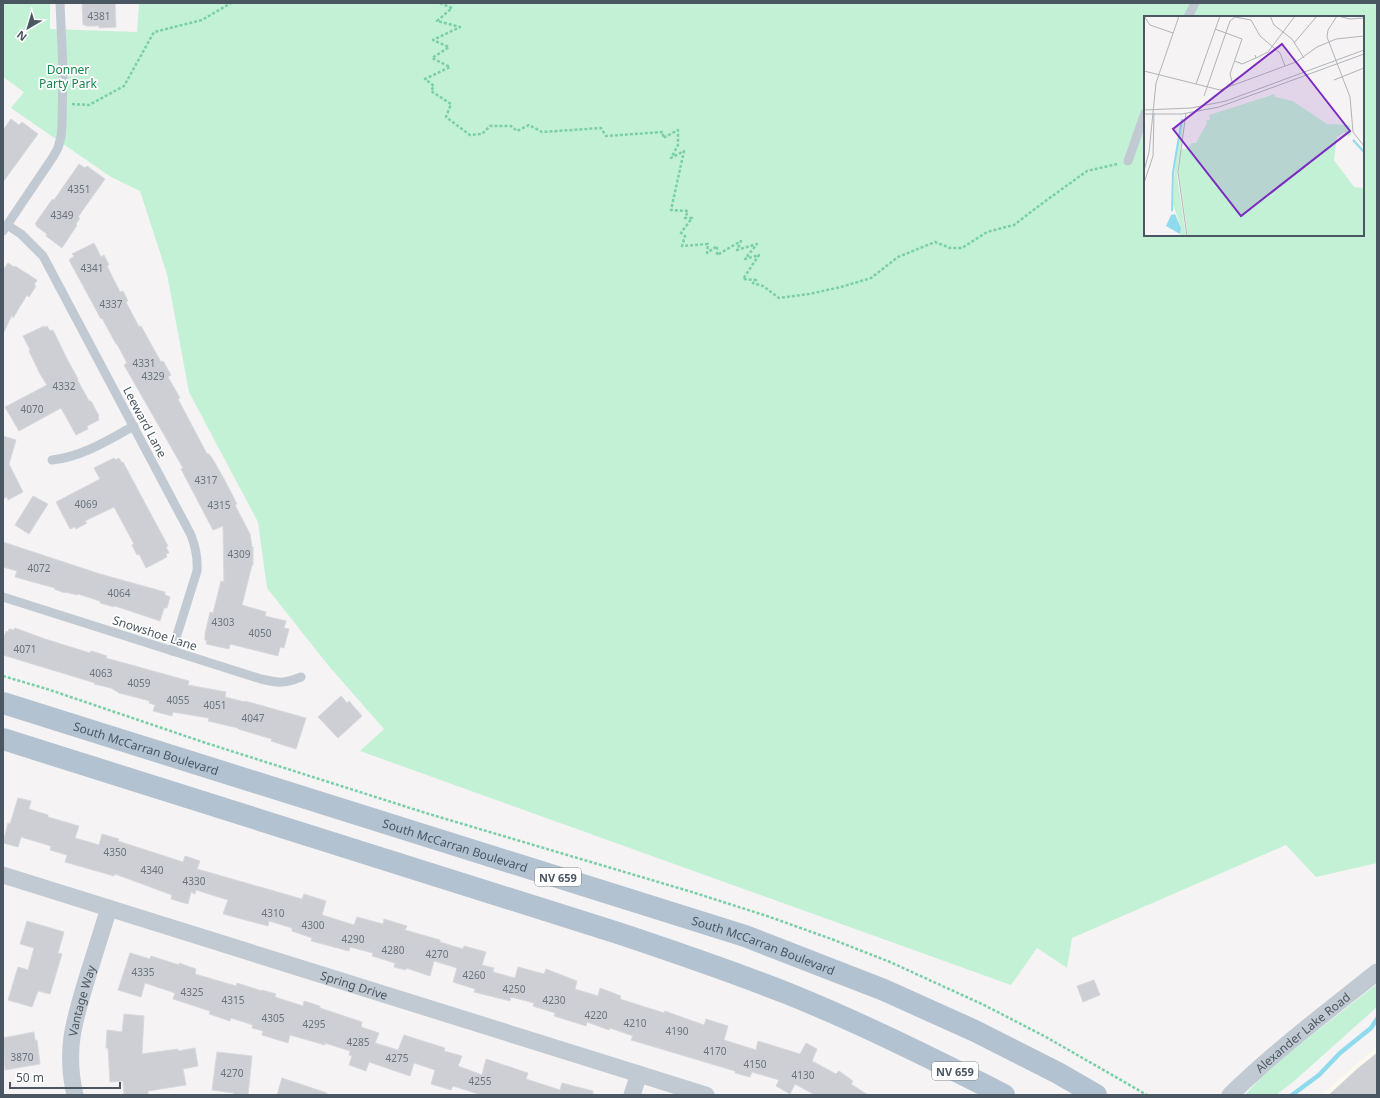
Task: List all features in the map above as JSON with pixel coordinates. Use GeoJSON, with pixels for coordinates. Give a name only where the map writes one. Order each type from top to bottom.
{"type":"FeatureCollection","features":[{"type":"Feature","properties":{"kind":"main road","name":"South McCarran Boulevard"},"geometry":{"type":"LineString","coordinates":[[3,703],[745,936],[884,990],[975,1031],[1058,1073],[1096,1095]]}},
{"type":"Feature","properties":{"kind":"main road","name":"NV 659"},"geometry":{"type":"LineString","coordinates":[[3,739],[618,932],[702,961],[790,994],[878,1033],[1004,1095]]}},
{"type":"Feature","properties":{"kind":"street","name":"Spring Drive"},"geometry":{"type":"LineString","coordinates":[[3,875],[706,1095]]}},
{"type":"Feature","properties":{"kind":"street","name":"Vantage Way"},"geometry":{"type":"LineString","coordinates":[[75,1095],[70,1068],[70,1046],[74,1021],[109,908]]}},
{"type":"Feature","properties":{"kind":"street","name":"Alexander Lake Road"},"geometry":{"type":"LineString","coordinates":[[1230,1095],[1256,1069],[1276,1052],[1377,972]]}},
{"type":"Feature","properties":{"kind":"street"},"geometry":{"type":"LineString","coordinates":[[632,1095],[639,1074]]}},
{"type":"Feature","properties":{"kind":"lane"},"geometry":{"type":"LineString","coordinates":[[5,228],[53,157],[58,148],[61,137],[63,70],[60,3]]}},
{"type":"Feature","properties":{"kind":"lane"},"geometry":{"type":"LineString","coordinates":[[1188,16],[1195,3]]}},
{"type":"Feature","properties":{"kind":"lane"},"geometry":{"type":"LineString","coordinates":[[1128,162],[1144,116]]}},
{"type":"Feature","properties":{"kind":"lane","name":"Leeward Lane"},"geometry":{"type":"LineString","coordinates":[[5,228],[26,238],[43,256],[192,535],[198,559],[197,571],[172,651]]}},
{"type":"Feature","properties":{"kind":"lane"},"geometry":{"type":"LineString","coordinates":[[52,460],[82,453],[134,426]]}},
{"type":"Feature","properties":{"kind":"lane","name":"Snowshoe Lane"},"geometry":{"type":"LineString","coordinates":[[3,597],[274,682],[287,682],[301,677]]}},
{"type":"Feature","properties":{"kind":"path"},"geometry":{"type":"LineString","coordinates":[[66,104],[89,105],[124,86],[154,32],[202,20],[231,3]]}},
{"type":"Feature","properties":{"kind":"path"},"geometry":{"type":"LineString","coordinates":[[440,3],[452,8],[437,21],[460,27],[433,40],[449,47],[432,58],[450,67],[425,79],[434,86],[431,91],[451,104],[446,117],[458,128],[470,136],[482,134],[490,126],[511,126],[517,131],[529,125],[542,132],[601,128],[606,136],[663,132],[663,138],[678,130],[678,145],[672,158],[684,151],[671,210],[688,210],[685,218],[692,218],[681,233],[685,236],[682,246],[708,244],[707,252],[717,246],[717,255],[741,241],[736,250],[757,244],[745,259],[759,255],[742,279],[756,280],[753,283],[763,286],[779,298],[809,294],[841,287],[871,278],[898,257],[935,242],[950,248],[962,248],[987,232],[1014,225],[1087,171],[1128,162]]}},
{"type":"Feature","properties":{"kind":"shaded area"},"geometry":{"type":"Polygon","coordinates":[[[1377,1046],[1377,1095],[1321,1095],[1377,1046]]]}},
{"type":"Feature","properties":{"kind":"green space","name":"Donner Party Park"},"geometry":{"type":"Polygon","coordinates":[[[3,3],[50,3],[50,29],[137,32],[139,4],[141,3],[1377,3],[1377,863],[1316,877],[1286,845],[1072,938],[1067,968],[1037,948],[1011,985],[360,751],[384,729],[328,665],[267,588],[258,522],[189,392],[167,274],[140,191],[111,177],[11,108],[24,92],[3,77],[3,3]]]}},
{"type":"Feature","properties":{"kind":"green space"},"geometry":{"type":"Polygon","coordinates":[[[1377,984],[1377,1007],[1293,1082],[1276,1095],[1245,1095],[1265,1073],[1285,1056],[1377,984]]]}},
{"type":"Feature","properties":{"kind":"building"},"geometry":{"type":"Polygon","coordinates":[[[82,3],[115,3],[116,27],[99,28],[99,26],[83,25],[82,3]]]}},
{"type":"Feature","properties":{"kind":"building"},"geometry":{"type":"Polygon","coordinates":[[[11,119],[19,125],[22,122],[38,134],[3,182],[3,130],[11,119]]]}},
{"type":"Feature","properties":{"kind":"building"},"geometry":{"type":"Polygon","coordinates":[[[79,164],[85,168],[87,166],[105,179],[78,217],[80,218],[76,224],[77,225],[62,248],[46,236],[47,234],[35,224],[79,164]]]}},
{"type":"Feature","properties":{"kind":"building"},"geometry":{"type":"Polygon","coordinates":[[[94,243],[101,257],[104,255],[109,265],[107,266],[120,292],[123,291],[128,301],[126,302],[139,327],[141,326],[161,362],[163,361],[171,375],[168,377],[180,398],[178,399],[207,454],[208,453],[212,458],[237,504],[235,505],[250,534],[253,547],[253,565],[242,605],[266,612],[265,616],[286,621],[284,628],[289,629],[284,648],[280,647],[278,656],[230,644],[229,649],[206,644],[207,641],[205,640],[205,634],[210,612],[213,613],[221,581],[224,582],[223,526],[213,530],[181,469],[183,468],[124,365],[127,363],[117,344],[102,318],[101,319],[69,260],[74,256],[72,254],[94,243]]]}},
{"type":"Feature","properties":{"kind":"building"},"geometry":{"type":"Polygon","coordinates":[[[8,263],[37,280],[34,285],[36,286],[29,297],[27,295],[13,318],[12,315],[3,334],[3,270],[8,263]]]}},
{"type":"Feature","properties":{"kind":"building"},"geometry":{"type":"Polygon","coordinates":[[[44,326],[44,328],[47,326],[50,331],[53,330],[77,379],[99,416],[99,420],[87,426],[88,429],[76,435],[61,408],[19,431],[5,407],[47,385],[40,374],[23,336],[44,326]]]}},
{"type":"Feature","properties":{"kind":"building"},"geometry":{"type":"Polygon","coordinates":[[[3,436],[16,440],[9,464],[23,492],[8,500],[7,497],[3,499],[3,436]]]}},
{"type":"Feature","properties":{"kind":"building"},"geometry":{"type":"Polygon","coordinates":[[[114,458],[116,460],[119,458],[122,463],[123,462],[168,546],[166,547],[169,553],[166,554],[167,557],[146,568],[139,554],[137,555],[132,545],[134,544],[114,507],[85,521],[87,523],[76,529],[75,527],[70,529],[56,502],[100,479],[94,468],[114,458]]]}},
{"type":"Feature","properties":{"kind":"building"},"geometry":{"type":"Polygon","coordinates":[[[33,496],[48,504],[29,534],[15,525],[33,496]]]}},
{"type":"Feature","properties":{"kind":"building"},"geometry":{"type":"Polygon","coordinates":[[[3,542],[100,574],[165,592],[165,595],[170,597],[167,608],[164,608],[160,621],[115,606],[100,603],[100,601],[78,594],[65,593],[54,589],[55,588],[15,577],[17,571],[3,567],[3,542]]]}},
{"type":"Feature","properties":{"kind":"building"},"geometry":{"type":"Polygon","coordinates":[[[15,628],[90,653],[91,651],[98,653],[107,656],[106,658],[189,681],[188,685],[226,692],[225,697],[306,718],[296,749],[271,741],[272,739],[238,728],[208,721],[209,718],[173,712],[172,716],[153,711],[155,705],[149,703],[150,701],[119,693],[111,688],[3,655],[3,639],[6,631],[8,632],[9,629],[14,630],[15,628]]]}},
{"type":"Feature","properties":{"kind":"building"},"geometry":{"type":"Polygon","coordinates":[[[341,696],[347,703],[349,701],[362,716],[338,738],[318,717],[341,696]]]}},
{"type":"Feature","properties":{"kind":"building"},"geometry":{"type":"Polygon","coordinates":[[[18,798],[31,801],[29,809],[48,815],[48,817],[79,826],[75,838],[99,845],[102,834],[119,839],[118,841],[183,862],[185,856],[200,861],[197,869],[302,899],[304,894],[326,901],[322,915],[354,925],[357,917],[383,924],[384,919],[407,926],[405,930],[440,940],[440,942],[463,949],[464,946],[486,952],[482,965],[494,968],[493,972],[515,978],[518,967],[544,974],[546,969],[577,981],[575,989],[598,996],[600,988],[621,996],[620,999],[664,1013],[665,1011],[704,1025],[706,1019],[728,1026],[724,1040],[756,1050],[758,1041],[800,1054],[806,1043],[817,1049],[812,1061],[836,1074],[839,1071],[853,1081],[851,1084],[868,1095],[815,1095],[795,1084],[790,1094],[776,1086],[779,1080],[752,1072],[750,1077],[735,1073],[735,1071],[631,1040],[633,1036],[610,1028],[609,1030],[587,1022],[586,1026],[554,1016],[555,1013],[533,1006],[534,1003],[511,997],[510,1001],[474,992],[475,989],[453,982],[457,968],[434,961],[430,976],[406,968],[406,970],[394,967],[395,963],[372,956],[373,953],[350,947],[349,951],[311,941],[312,938],[292,931],[292,928],[269,921],[268,926],[223,914],[228,900],[196,890],[195,894],[191,892],[188,904],[171,899],[172,895],[115,874],[114,876],[65,862],[67,855],[50,850],[51,846],[21,837],[18,847],[3,843],[8,823],[10,824],[18,798]]]}},
{"type":"Feature","properties":{"kind":"building"},"geometry":{"type":"Polygon","coordinates":[[[27,921],[64,932],[58,953],[62,954],[50,994],[38,991],[32,1007],[8,1000],[18,967],[28,970],[34,948],[20,944],[27,921]]]}},
{"type":"Feature","properties":{"kind":"building"},"geometry":{"type":"Polygon","coordinates":[[[130,953],[150,959],[151,956],[179,965],[179,963],[196,969],[195,974],[236,986],[237,983],[276,994],[275,997],[303,1006],[304,1001],[320,1006],[320,1008],[362,1022],[361,1027],[379,1033],[375,1043],[398,1050],[404,1035],[445,1048],[444,1051],[462,1056],[458,1066],[482,1075],[486,1059],[528,1073],[526,1079],[560,1090],[562,1083],[593,1091],[593,1095],[481,1095],[453,1086],[451,1090],[431,1084],[435,1070],[414,1063],[410,1076],[369,1062],[366,1071],[349,1065],[352,1056],[349,1055],[350,1051],[325,1043],[325,1045],[290,1035],[288,1043],[262,1035],[263,1031],[252,1028],[253,1025],[231,1018],[230,1021],[209,1014],[210,1011],[173,999],[175,993],[145,983],[141,997],[118,990],[130,953]]]}},
{"type":"Feature","properties":{"kind":"building"},"geometry":{"type":"Polygon","coordinates":[[[1094,980],[1100,995],[1083,1002],[1077,986],[1094,980]]]}},
{"type":"Feature","properties":{"kind":"building"},"geometry":{"type":"Polygon","coordinates":[[[124,1014],[144,1016],[142,1054],[195,1048],[198,1066],[183,1069],[186,1085],[148,1091],[148,1095],[124,1095],[123,1081],[110,1082],[108,1048],[106,1048],[107,1030],[122,1032],[124,1014]]]}},
{"type":"Feature","properties":{"kind":"building"},"geometry":{"type":"Polygon","coordinates":[[[34,1032],[35,1040],[37,1040],[40,1064],[5,1070],[3,1038],[34,1032]]]}},
{"type":"Feature","properties":{"kind":"building"},"geometry":{"type":"Polygon","coordinates":[[[217,1052],[252,1056],[248,1095],[233,1095],[234,1093],[212,1090],[217,1052]]]}},
{"type":"Feature","properties":{"kind":"building"},"geometry":{"type":"Polygon","coordinates":[[[1377,1053],[1377,1095],[1329,1095],[1356,1070],[1377,1053]]]}},
{"type":"Feature","properties":{"kind":"building"},"geometry":{"type":"Polygon","coordinates":[[[282,1078],[327,1093],[326,1095],[277,1095],[282,1078]]]}},
{"type":"Feature","properties":{"kind":"waterway"},"geometry":{"type":"LineString","coordinates":[[1292,1095],[1319,1075],[1340,1053],[1371,1028],[1377,1019]]}}]}
